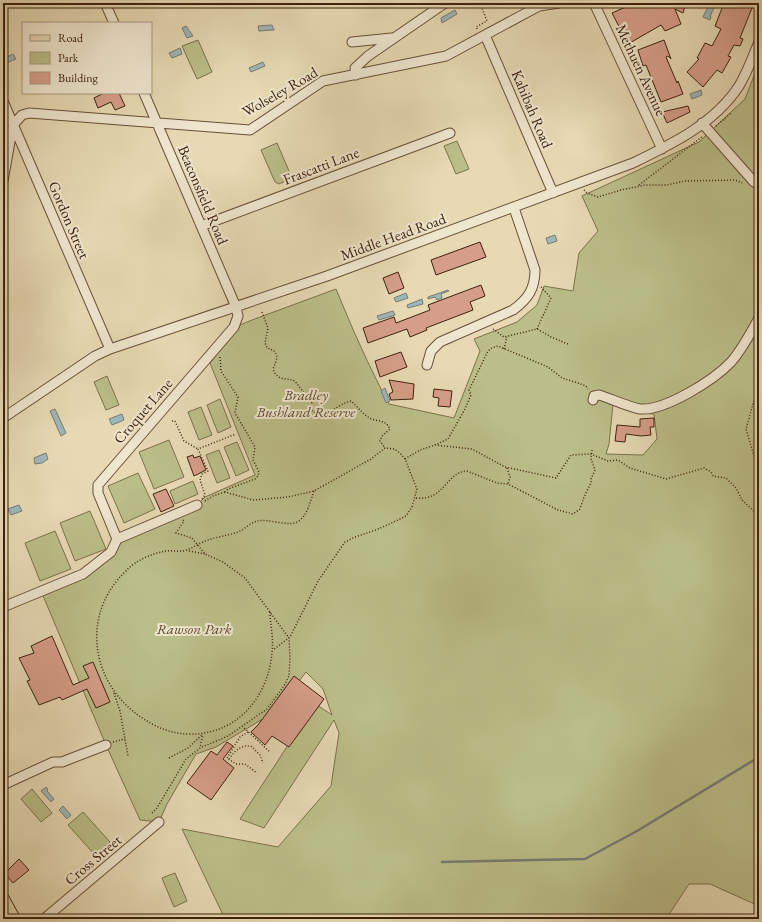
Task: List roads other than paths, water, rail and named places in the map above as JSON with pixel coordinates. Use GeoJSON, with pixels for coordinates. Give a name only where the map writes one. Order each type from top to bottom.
{"type":"FeatureCollection","features":[{"type":"Feature","properties":{"kind":"main road"},"geometry":{"type":"LineString","coordinates":[[3,899],[14,919]]}},
{"type":"Feature","properties":{"kind":"street"},"geometry":{"type":"LineString","coordinates":[[106,3],[114,22]]}},
{"type":"Feature","properties":{"kind":"street"},"geometry":{"type":"LineString","coordinates":[[356,75],[355,68],[368,56],[445,3]]}},
{"type":"Feature","properties":{"kind":"street","name":"Wolseley Road"},"geometry":{"type":"LineString","coordinates":[[13,125],[22,115],[29,113],[250,130],[323,81],[446,56],[539,6],[559,3]]}},
{"type":"Feature","properties":{"kind":"street","name":"Methuen Avenue"},"geometry":{"type":"LineString","coordinates":[[594,3],[662,149]]}},
{"type":"Feature","properties":{"kind":"street","name":"Kahibah Road"},"geometry":{"type":"LineString","coordinates":[[483,37],[553,193]]}},
{"type":"Feature","properties":{"kind":"street"},"geometry":{"type":"LineString","coordinates":[[352,42],[395,38]]}},
{"type":"Feature","properties":{"kind":"street","name":"Middle Head Road"},"geometry":{"type":"LineString","coordinates":[[3,418],[95,356],[110,349],[327,276],[514,208],[633,162],[662,149],[702,124],[722,107],[739,86],[759,42]]}},
{"type":"Feature","properties":{"kind":"street","name":"Beaconsfield Road"},"geometry":{"type":"LineString","coordinates":[[144,94],[236,307]]}},
{"type":"Feature","properties":{"kind":"street","name":"Gordon Street"},"geometry":{"type":"LineString","coordinates":[[3,101],[110,349]]}},
{"type":"Feature","properties":{"kind":"street"},"geometry":{"type":"LineString","coordinates":[[702,124],[754,182],[759,185]]}},
{"type":"Feature","properties":{"kind":"street"},"geometry":{"type":"LineString","coordinates":[[3,180],[13,125]]}},
{"type":"Feature","properties":{"kind":"street","name":"Frascatti Lane"},"geometry":{"type":"LineString","coordinates":[[201,226],[450,133]]}},
{"type":"Feature","properties":{"kind":"street"},"geometry":{"type":"LineString","coordinates":[[427,364],[431,351],[440,342],[513,310],[524,302],[530,292],[535,280],[535,270],[532,257],[514,208]]}},
{"type":"Feature","properties":{"kind":"street","name":"Croquet Lane"},"geometry":{"type":"LineString","coordinates":[[118,539],[98,493],[98,485],[234,328],[238,316],[236,307]]}},
{"type":"Feature","properties":{"kind":"street"},"geometry":{"type":"LineString","coordinates":[[594,398],[599,395],[639,409],[656,408],[675,400],[714,377],[732,361],[759,318]]}},
{"type":"Feature","properties":{"kind":"street"},"geometry":{"type":"LineString","coordinates":[[3,606],[83,574],[111,552],[118,539],[197,505]]}},
{"type":"Feature","properties":{"kind":"street"},"geometry":{"type":"LineString","coordinates":[[3,785],[53,762],[62,762],[106,745]]}},
{"type":"Feature","properties":{"kind":"street","name":"Cross Street"},"geometry":{"type":"LineString","coordinates":[[44,919],[159,822]]}},
{"type":"Feature","properties":{"kind":"water"},"geometry":{"type":"Polygon","coordinates":[[[234,3],[234,5],[202,7],[202,4],[234,3]]]}},
{"type":"Feature","properties":{"kind":"water"},"geometry":{"type":"Polygon","coordinates":[[[709,5],[714,7],[710,20],[703,17],[709,5]]]}},
{"type":"Feature","properties":{"kind":"water"},"geometry":{"type":"Polygon","coordinates":[[[455,10],[457,14],[442,23],[441,18],[455,10]]]}},
{"type":"Feature","properties":{"kind":"water"},"geometry":{"type":"Polygon","coordinates":[[[272,25],[274,30],[259,31],[258,26],[272,25]]]}},
{"type":"Feature","properties":{"kind":"water"},"geometry":{"type":"Polygon","coordinates":[[[186,26],[193,36],[187,38],[182,28],[186,26]]]}},
{"type":"Feature","properties":{"kind":"water"},"geometry":{"type":"Polygon","coordinates":[[[180,48],[182,54],[172,58],[169,53],[180,48]]]}},
{"type":"Feature","properties":{"kind":"water"},"geometry":{"type":"Polygon","coordinates":[[[13,54],[16,59],[4,64],[3,59],[13,54]]]}},
{"type":"Feature","properties":{"kind":"water"},"geometry":{"type":"Polygon","coordinates":[[[263,62],[265,66],[251,72],[249,68],[263,62]]]}},
{"type":"Feature","properties":{"kind":"water"},"geometry":{"type":"Polygon","coordinates":[[[701,90],[702,95],[692,99],[690,94],[701,90]]]}},
{"type":"Feature","properties":{"kind":"water"},"geometry":{"type":"Polygon","coordinates":[[[555,235],[557,241],[548,244],[546,238],[555,235]]]}},
{"type":"Feature","properties":{"kind":"water"},"geometry":{"type":"Polygon","coordinates":[[[448,290],[449,291],[441,294],[442,298],[437,300],[435,297],[428,299],[428,297],[448,290]]]}},
{"type":"Feature","properties":{"kind":"water"},"geometry":{"type":"Polygon","coordinates":[[[406,293],[408,298],[396,302],[394,298],[406,293]]]}},
{"type":"Feature","properties":{"kind":"water"},"geometry":{"type":"Polygon","coordinates":[[[422,299],[423,304],[408,308],[407,305],[422,299]]]}},
{"type":"Feature","properties":{"kind":"water"},"geometry":{"type":"Polygon","coordinates":[[[393,311],[395,315],[379,320],[377,316],[393,311]]]}},
{"type":"Feature","properties":{"kind":"water"},"geometry":{"type":"Polygon","coordinates":[[[385,388],[390,401],[386,403],[381,391],[385,388]]]}},
{"type":"Feature","properties":{"kind":"water"},"geometry":{"type":"Polygon","coordinates":[[[55,409],[66,433],[61,436],[50,411],[55,409]]]}},
{"type":"Feature","properties":{"kind":"water"},"geometry":{"type":"Polygon","coordinates":[[[122,414],[124,420],[112,425],[109,419],[122,414]]]}},
{"type":"Feature","properties":{"kind":"water"},"geometry":{"type":"Polygon","coordinates":[[[46,453],[48,459],[42,463],[35,464],[34,458],[46,453]]]}},
{"type":"Feature","properties":{"kind":"water"},"geometry":{"type":"Polygon","coordinates":[[[19,505],[22,511],[11,515],[8,509],[19,505]]]}},
{"type":"Feature","properties":{"kind":"water"},"geometry":{"type":"Polygon","coordinates":[[[46,787],[48,789],[47,791],[54,799],[51,802],[41,791],[46,787]]]}},
{"type":"Feature","properties":{"kind":"water"},"geometry":{"type":"Polygon","coordinates":[[[63,806],[71,815],[67,819],[59,810],[63,806]]]}},
{"type":"Feature","properties":{"kind":"waterway"},"geometry":{"type":"LineString","coordinates":[[442,862],[585,859],[637,831],[759,757]]}},
{"type":"Feature","properties":{"kind":"park label","name":"Bradley Bushland Reserve"},"geometry":{"type":"Point","coordinates":[306,404]}},
{"type":"Feature","properties":{"kind":"park label","name":"Rawson Park"},"geometry":{"type":"Point","coordinates":[194,629]}}]}
